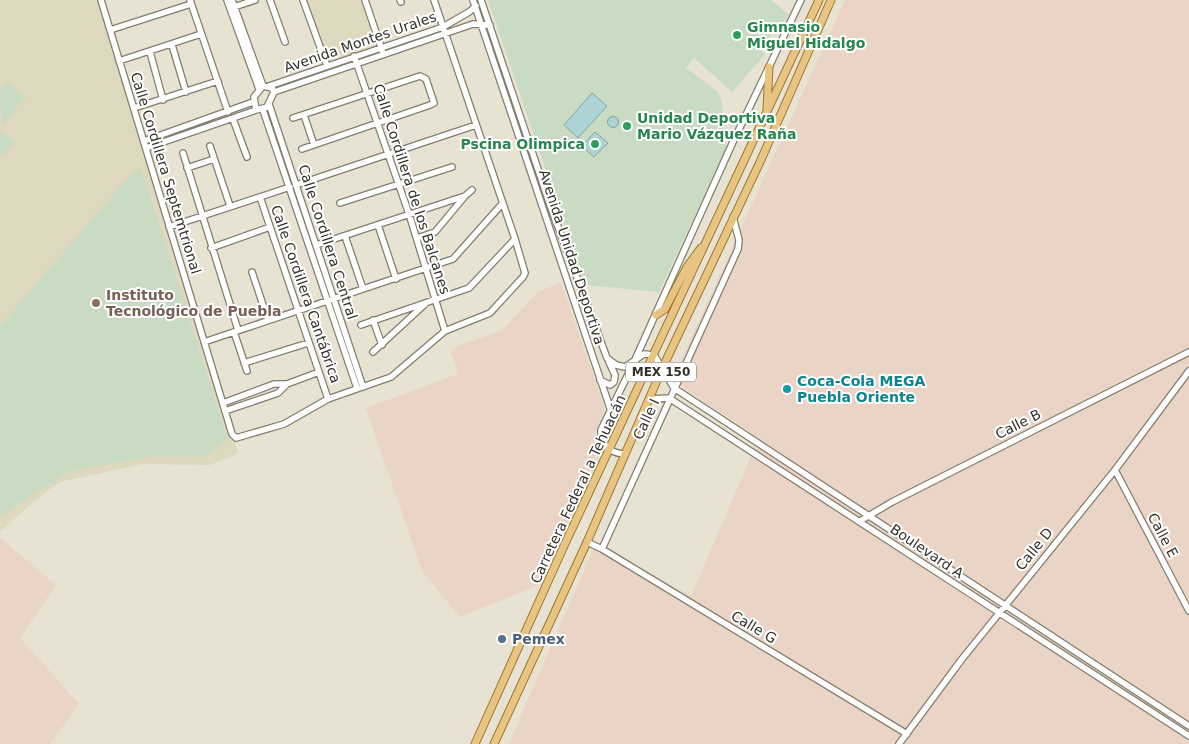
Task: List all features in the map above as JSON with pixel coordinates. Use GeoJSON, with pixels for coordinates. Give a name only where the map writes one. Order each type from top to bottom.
{"type":"FeatureCollection","features":[{"type":"Feature","properties":{"kind":"main road","name":"Carretera Federal a Tehuacán"},"geometry":{"type":"LineString","coordinates":[[476,744],[610,448],[820,0]]}},
{"type":"Feature","properties":{"kind":"main road","name":"Carretera Federal a Tehuacán"},"geometry":{"type":"LineString","coordinates":[[494,744],[831,0]]}},
{"type":"Feature","properties":{"kind":"main road"},"geometry":{"type":"LineString","coordinates":[[766,116],[769,67]]}},
{"type":"Feature","properties":{"kind":"main road"},"geometry":{"type":"LineString","coordinates":[[656,315],[665,309],[687,267],[710,236]]}},
{"type":"Feature","properties":{"kind":"street","name":"Calle Cordillera Septemtrional"},"geometry":{"type":"LineString","coordinates":[[101,0],[234,438],[284,424],[328,399]]}},
{"type":"Feature","properties":{"kind":"street"},"geometry":{"type":"LineString","coordinates":[[145,144],[181,136],[256,110],[263,110],[269,104],[274,92],[264,87],[227,0]]}},
{"type":"Feature","properties":{"kind":"street"},"geometry":{"type":"LineString","coordinates":[[232,0],[264,87]]}},
{"type":"Feature","properties":{"kind":"street"},"geometry":{"type":"LineString","coordinates":[[234,7],[256,0]]}},
{"type":"Feature","properties":{"kind":"street"},"geometry":{"type":"LineString","coordinates":[[270,0],[285,42]]}},
{"type":"Feature","properties":{"kind":"street"},"geometry":{"type":"LineString","coordinates":[[303,0],[327,66]]}},
{"type":"Feature","properties":{"kind":"street"},"geometry":{"type":"LineString","coordinates":[[366,0],[384,54]]}},
{"type":"Feature","properties":{"kind":"street"},"geometry":{"type":"LineString","coordinates":[[328,399],[391,377],[445,331],[490,313],[525,273],[434,0]]}},
{"type":"Feature","properties":{"kind":"street","name":"Avenida Montes Urales"},"geometry":{"type":"LineString","coordinates":[[274,92],[357,64],[444,30],[469,12],[474,3],[481,0]]}},
{"type":"Feature","properties":{"kind":"street","name":"Avenida Unidad Deportiva"},"geometry":{"type":"LineString","coordinates":[[481,0],[544,188],[607,358],[616,365],[625,367],[644,354],[654,355]]}},
{"type":"Feature","properties":{"kind":"street"},"geometry":{"type":"LineString","coordinates":[[624,454],[604,444],[601,438],[601,430],[801,0]]}},
{"type":"Feature","properties":{"kind":"street"},"geometry":{"type":"LineString","coordinates":[[110,30],[190,2],[228,112]]}},
{"type":"Feature","properties":{"kind":"street","name":"Avenida Unidad Deportiva"},"geometry":{"type":"LineString","coordinates":[[474,3],[610,408]]}},
{"type":"Feature","properties":{"kind":"street"},"geometry":{"type":"LineString","coordinates":[[469,12],[473,24]]}},
{"type":"Feature","properties":{"kind":"street","name":"Avenida Montes Urales"},"geometry":{"type":"LineString","coordinates":[[264,87],[381,47],[473,24],[490,25]]}},
{"type":"Feature","properties":{"kind":"street"},"geometry":{"type":"LineString","coordinates":[[119,61],[201,34]]}},
{"type":"Feature","properties":{"kind":"street"},"geometry":{"type":"LineString","coordinates":[[172,45],[186,92]]}},
{"type":"Feature","properties":{"kind":"street"},"geometry":{"type":"LineString","coordinates":[[150,52],[163,100]]}},
{"type":"Feature","properties":{"kind":"street","name":"Calle Cordillera de los Balcanes"},"geometry":{"type":"LineString","coordinates":[[354,56],[417,238],[426,268],[432,300],[445,331]]}},
{"type":"Feature","properties":{"kind":"street"},"geometry":{"type":"LineString","coordinates":[[293,118],[424,76],[434,103],[302,149]]}},
{"type":"Feature","properties":{"kind":"street"},"geometry":{"type":"LineString","coordinates":[[134,108],[218,81]]}},
{"type":"Feature","properties":{"kind":"street"},"geometry":{"type":"LineString","coordinates":[[145,144],[253,102],[264,87]]}},
{"type":"Feature","properties":{"kind":"street"},"geometry":{"type":"LineString","coordinates":[[253,102],[256,110]]}},
{"type":"Feature","properties":{"kind":"street","name":"Calle Cordillera Central"},"geometry":{"type":"LineString","coordinates":[[269,104],[293,186],[360,388]]}},
{"type":"Feature","properties":{"kind":"street","name":"Calle Cordillera Central"},"geometry":{"type":"LineString","coordinates":[[263,110],[316,245],[330,300]]}},
{"type":"Feature","properties":{"kind":"street"},"geometry":{"type":"LineString","coordinates":[[304,115],[314,145]]}},
{"type":"Feature","properties":{"kind":"street"},"geometry":{"type":"LineString","coordinates":[[233,119],[247,157]]}},
{"type":"Feature","properties":{"kind":"street"},"geometry":{"type":"LineString","coordinates":[[169,227],[476,125]]}},
{"type":"Feature","properties":{"kind":"street"},"geometry":{"type":"LineString","coordinates":[[178,130],[181,136]]}},
{"type":"Feature","properties":{"kind":"street"},"geometry":{"type":"LineString","coordinates":[[210,146],[230,206]]}},
{"type":"Feature","properties":{"kind":"street"},"geometry":{"type":"LineString","coordinates":[[183,153],[244,364],[248,371]]}},
{"type":"Feature","properties":{"kind":"street"},"geometry":{"type":"LineString","coordinates":[[187,168],[214,159]]}},
{"type":"Feature","properties":{"kind":"street"},"geometry":{"type":"LineString","coordinates":[[340,203],[452,167]]}},
{"type":"Feature","properties":{"kind":"street"},"geometry":{"type":"LineString","coordinates":[[530,170],[538,168]]}},
{"type":"Feature","properties":{"kind":"street"},"geometry":{"type":"LineString","coordinates":[[537,190],[544,188]]}},
{"type":"Feature","properties":{"kind":"street"},"geometry":{"type":"LineString","coordinates":[[417,238],[435,232],[472,190]]}},
{"type":"Feature","properties":{"kind":"street"},"geometry":{"type":"LineString","coordinates":[[316,245],[465,196]]}},
{"type":"Feature","properties":{"kind":"street","name":"Calle Cordillera Cantábrica"},"geometry":{"type":"LineString","coordinates":[[260,197],[328,399]]}},
{"type":"Feature","properties":{"kind":"street"},"geometry":{"type":"LineString","coordinates":[[204,342],[453,259],[502,204]]}},
{"type":"Feature","properties":{"kind":"street"},"geometry":{"type":"LineString","coordinates":[[543,207],[550,205]]}},
{"type":"Feature","properties":{"kind":"street","name":"Calle I"},"geometry":{"type":"LineString","coordinates":[[602,549],[738,249],[739,240],[733,217]]}},
{"type":"Feature","properties":{"kind":"street"},"geometry":{"type":"LineString","coordinates":[[378,225],[396,279]]}},
{"type":"Feature","properties":{"kind":"street"},"geometry":{"type":"LineString","coordinates":[[211,248],[270,227]]}},
{"type":"Feature","properties":{"kind":"street"},"geometry":{"type":"LineString","coordinates":[[345,236],[363,289]]}},
{"type":"Feature","properties":{"kind":"street"},"geometry":{"type":"LineString","coordinates":[[361,325],[470,288],[515,239]]}},
{"type":"Feature","properties":{"kind":"street"},"geometry":{"type":"LineString","coordinates":[[252,272],[268,320]]}},
{"type":"Feature","properties":{"kind":"street"},"geometry":{"type":"LineString","coordinates":[[373,352],[432,300]]}},
{"type":"Feature","properties":{"kind":"street"},"geometry":{"type":"LineString","coordinates":[[373,320],[382,345]]}},
{"type":"Feature","properties":{"kind":"street"},"geometry":{"type":"LineString","coordinates":[[244,364],[308,342]]}},
{"type":"Feature","properties":{"kind":"street","name":"Calle B"},"geometry":{"type":"LineString","coordinates":[[860,521],[868,514],[1189,352]]}},
{"type":"Feature","properties":{"kind":"street"},"geometry":{"type":"LineString","coordinates":[[654,355],[662,370]]}},
{"type":"Feature","properties":{"kind":"street"},"geometry":{"type":"LineString","coordinates":[[600,380],[610,385],[615,380],[615,373],[607,358]]}},
{"type":"Feature","properties":{"kind":"street","name":"Boulevard A"},"geometry":{"type":"LineString","coordinates":[[662,370],[674,388],[1189,726]]}},
{"type":"Feature","properties":{"kind":"street","name":"Calle D"},"geometry":{"type":"LineString","coordinates":[[899,744],[1004,606],[1115,470],[1189,371]]}},
{"type":"Feature","properties":{"kind":"street"},"geometry":{"type":"LineString","coordinates":[[223,404],[274,384],[287,384],[319,372]]}},
{"type":"Feature","properties":{"kind":"street"},"geometry":{"type":"LineString","coordinates":[[225,411],[278,393],[287,384]]}},
{"type":"Feature","properties":{"kind":"street"},"geometry":{"type":"LineString","coordinates":[[649,399],[669,398]]}},
{"type":"Feature","properties":{"kind":"street","name":"Boulevard A"},"geometry":{"type":"LineString","coordinates":[[669,398],[860,521],[998,614],[1189,736]]}},
{"type":"Feature","properties":{"kind":"street"},"geometry":{"type":"LineString","coordinates":[[760,456],[765,449]]}},
{"type":"Feature","properties":{"kind":"street","name":"Calle E"},"geometry":{"type":"LineString","coordinates":[[1115,470],[1189,611]]}},
{"type":"Feature","properties":{"kind":"street","name":"Calle G"},"geometry":{"type":"LineString","coordinates":[[587,542],[602,549],[907,734]]}},
{"type":"Feature","properties":{"kind":"street"},"geometry":{"type":"LineString","coordinates":[[1055,649],[1060,642]]}},
{"type":"Feature","properties":{"kind":"shaded area","name":"Instituto Tecnológico de Puebla"},"geometry":{"type":"Polygon","coordinates":[[[0,0],[97,0],[238,453],[210,465],[142,464],[60,482],[34,501],[0,532],[0,0]]]}},
{"type":"Feature","properties":{"kind":"shaded area"},"geometry":{"type":"Polygon","coordinates":[[[305,0],[361,0],[377,45],[327,62],[305,0]]]}},
{"type":"Feature","properties":{"kind":"shaded area"},"geometry":{"type":"Polygon","coordinates":[[[845,0],[1189,0],[1189,744],[509,744],[596,543],[691,596],[759,438],[685,389],[674,376],[845,0]]]}},
{"type":"Feature","properties":{"kind":"shaded area"},"geometry":{"type":"Polygon","coordinates":[[[561,283],[605,409],[594,437],[597,453],[539,585],[460,617],[422,571],[366,408],[458,374],[451,351],[460,345],[501,331],[539,291],[561,283]]]}},
{"type":"Feature","properties":{"kind":"shaded area"},"geometry":{"type":"Polygon","coordinates":[[[0,538],[56,585],[20,638],[79,704],[50,744],[0,744],[0,538]]]}},
{"type":"Feature","properties":{"kind":"green space","name":"Unidad Deportiva Mario Vázquez Raña"},"geometry":{"type":"Polygon","coordinates":[[[488,0],[771,0],[789,15],[759,49],[765,54],[732,92],[694,58],[686,68],[718,92],[722,103],[726,149],[659,292],[585,285],[488,0]]]}},
{"type":"Feature","properties":{"kind":"green space"},"geometry":{"type":"Polygon","coordinates":[[[6,82],[25,97],[2,126],[0,90],[6,82]]]}},
{"type":"Feature","properties":{"kind":"green space"},"geometry":{"type":"Polygon","coordinates":[[[0,131],[14,142],[4,156],[0,153],[0,131]]]}},
{"type":"Feature","properties":{"kind":"green space"},"geometry":{"type":"Polygon","coordinates":[[[136,169],[136,171],[141,169],[228,440],[206,456],[149,457],[69,471],[0,516],[0,326],[136,169]]]}},
{"type":"Feature","properties":{"kind":"water"},"geometry":{"type":"Polygon","coordinates":[[[592,93],[607,106],[578,138],[564,125],[592,93]]]}},
{"type":"Feature","properties":{"kind":"water"},"geometry":{"type":"Polygon","coordinates":[[[613,116],[619,122],[613,128],[607,122],[613,116]]]}},
{"type":"Feature","properties":{"kind":"water","name":"Pscina Olimpica"},"geometry":{"type":"Polygon","coordinates":[[[595,132],[608,143],[594,157],[582,146],[595,132]]]}},
{"type":"Feature","properties":{"kind":"place","name":"Gimnasio Miguel Hidalgo"},"geometry":{"type":"Point","coordinates":[737,35]}},
{"type":"Feature","properties":{"kind":"place","name":"Unidad Deportiva Mario Vázquez Raña"},"geometry":{"type":"Point","coordinates":[627,126]}},
{"type":"Feature","properties":{"kind":"place","name":"Pscina Olimpica"},"geometry":{"type":"Point","coordinates":[595,144]}},
{"type":"Feature","properties":{"kind":"place","name":"Instituto Tecnológico de Puebla"},"geometry":{"type":"Point","coordinates":[96,303]}},
{"type":"Feature","properties":{"kind":"place","name":"Coca-Cola MEGA Puebla Oriente"},"geometry":{"type":"Point","coordinates":[787,389]}},
{"type":"Feature","properties":{"kind":"place","name":"Pemex"},"geometry":{"type":"Point","coordinates":[502,639]}}]}
